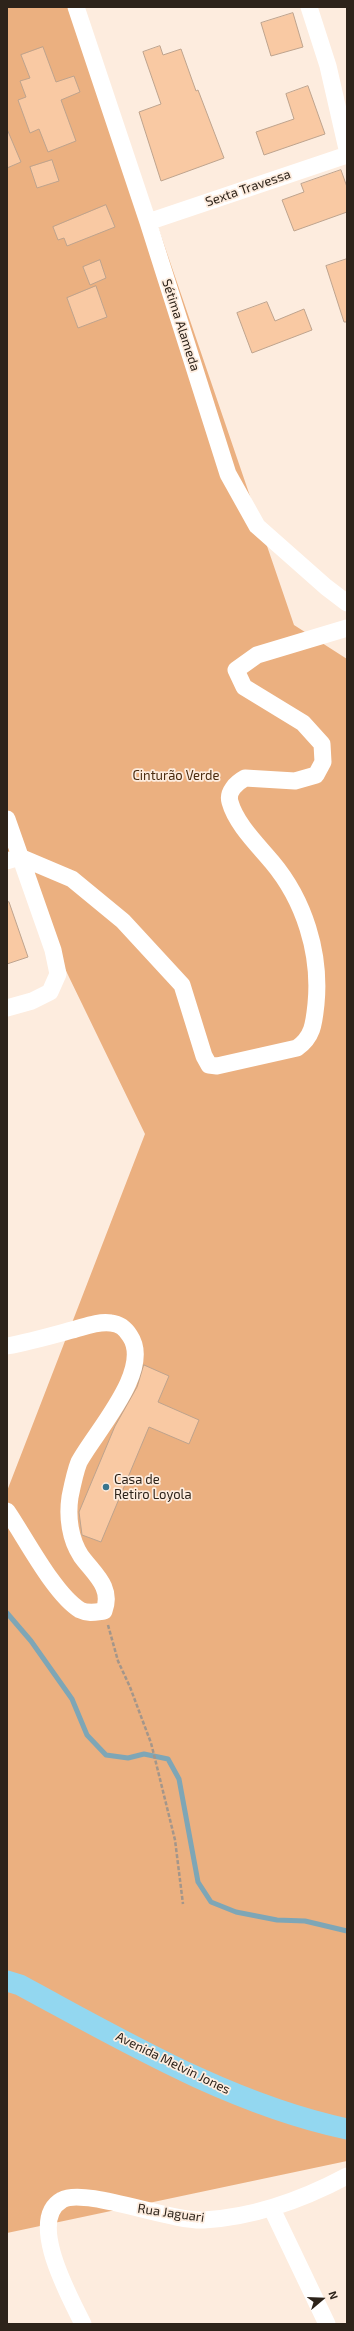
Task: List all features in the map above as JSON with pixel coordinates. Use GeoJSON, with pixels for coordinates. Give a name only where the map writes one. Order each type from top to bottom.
{"type":"FeatureCollection","features":[{"type":"Feature","properties":{"kind":"main road","name":"Avenida Melvin Jones"},"geometry":{"type":"LineString","coordinates":[[7,1981],[20,1984],[120,2038],[231,2091],[285,2112],[347,2129]]}},
{"type":"Feature","properties":{"kind":"street","name":"Sétima Alameda"},"geometry":{"type":"LineString","coordinates":[[76,7],[148,222],[228,474],[257,526],[326,587],[347,603]]}},
{"type":"Feature","properties":{"kind":"street"},"geometry":{"type":"LineString","coordinates":[[310,7],[328,66],[347,149]]}},
{"type":"Feature","properties":{"kind":"street","name":"Sexta Travessa"},"geometry":{"type":"LineString","coordinates":[[148,222],[347,155]]}},
{"type":"Feature","properties":{"kind":"street"},"geometry":{"type":"LineString","coordinates":[[14,859],[72,879],[123,921],[182,985],[204,1056],[209,1065],[217,1066],[297,1048],[306,1042],[313,1029],[316,999],[317,973],[311,933],[282,873],[238,818],[230,802],[230,792],[238,782],[244,778],[295,781],[316,775],[323,762],[322,744],[303,723],[244,687],[236,670],[257,655],[347,628]]}},
{"type":"Feature","properties":{"kind":"street"},"geometry":{"type":"LineString","coordinates":[[7,819],[14,859],[53,950],[58,974],[50,992],[32,1002],[7,1008]]}},
{"type":"Feature","properties":{"kind":"street"},"geometry":{"type":"LineString","coordinates":[[7,1346],[92,1324],[111,1323],[124,1327],[132,1339],[136,1353],[132,1373],[117,1402],[79,1463],[70,1498],[69,1522],[74,1540],[81,1556],[105,1588],[108,1602],[104,1611],[92,1613],[81,1610],[66,1597],[7,1511]]}},
{"type":"Feature","properties":{"kind":"street","name":"Rua Jaguari"},"geometry":{"type":"LineString","coordinates":[[83,2324],[56,2268],[49,2220],[54,2206],[62,2200],[72,2196],[82,2196],[155,2213],[203,2220],[272,2209],[314,2194],[347,2176]]}},
{"type":"Feature","properties":{"kind":"street"},"geometry":{"type":"LineString","coordinates":[[272,2209],[327,2324]]}},
{"type":"Feature","properties":{"kind":"path"},"geometry":{"type":"LineString","coordinates":[[104,1611],[118,1662],[130,1687],[151,1743],[175,1840],[184,1904]]}},
{"type":"Feature","properties":{"kind":"green space","name":"Cinturão Verde"},"geometry":{"type":"Polygon","coordinates":[[[7,7],[83,7],[294,625],[347,659],[347,2161],[7,2233],[7,1491],[145,1134],[7,849],[7,7]]]}},
{"type":"Feature","properties":{"kind":"building"},"geometry":{"type":"Polygon","coordinates":[[[293,13],[303,47],[271,56],[261,23],[293,13]]]}},
{"type":"Feature","properties":{"kind":"building"},"geometry":{"type":"Polygon","coordinates":[[[160,46],[163,55],[181,49],[196,91],[198,90],[224,158],[161,181],[139,112],[161,104],[143,52],[160,46]]]}},
{"type":"Feature","properties":{"kind":"building"},"geometry":{"type":"Polygon","coordinates":[[[43,47],[56,82],[74,76],[80,92],[61,100],[76,141],[48,152],[39,129],[30,133],[18,100],[26,97],[20,81],[30,78],[21,55],[43,47]]]}},
{"type":"Feature","properties":{"kind":"building"},"geometry":{"type":"Polygon","coordinates":[[[308,86],[325,134],[264,155],[256,132],[294,119],[286,94],[308,86]]]}},
{"type":"Feature","properties":{"kind":"building"},"geometry":{"type":"Polygon","coordinates":[[[7,129],[21,162],[7,168],[7,129]]]}},
{"type":"Feature","properties":{"kind":"building"},"geometry":{"type":"Polygon","coordinates":[[[52,160],[59,181],[37,188],[30,167],[52,160]]]}},
{"type":"Feature","properties":{"kind":"building"},"geometry":{"type":"Polygon","coordinates":[[[341,170],[347,187],[347,212],[294,231],[282,200],[304,192],[301,184],[341,170]]]}},
{"type":"Feature","properties":{"kind":"building"},"geometry":{"type":"Polygon","coordinates":[[[106,205],[115,227],[67,246],[64,238],[58,240],[53,227],[106,205]]]}},
{"type":"Feature","properties":{"kind":"building"},"geometry":{"type":"Polygon","coordinates":[[[347,259],[347,322],[344,322],[326,266],[347,259]]]}},
{"type":"Feature","properties":{"kind":"building"},"geometry":{"type":"Polygon","coordinates":[[[100,260],[106,278],[90,285],[83,267],[100,260]]]}},
{"type":"Feature","properties":{"kind":"building"},"geometry":{"type":"Polygon","coordinates":[[[96,286],[107,317],[78,328],[67,298],[96,286]]]}},
{"type":"Feature","properties":{"kind":"building"},"geometry":{"type":"Polygon","coordinates":[[[267,302],[275,321],[304,309],[312,330],[252,353],[237,313],[267,302]]]}},
{"type":"Feature","properties":{"kind":"building"},"geometry":{"type":"Polygon","coordinates":[[[9,902],[28,957],[7,964],[7,903],[9,902]]]}},
{"type":"Feature","properties":{"kind":"building","name":"Casa de Retiro Loyola"},"geometry":{"type":"Polygon","coordinates":[[[144,1365],[169,1376],[158,1402],[199,1420],[189,1444],[149,1427],[101,1542],[82,1535],[79,1512],[115,1426],[137,1387],[144,1365]]]}},
{"type":"Feature","properties":{"kind":"waterway"},"geometry":{"type":"LineString","coordinates":[[7,1613],[31,1641],[72,1699],[87,1735],[106,1755],[128,1758],[144,1754],[168,1759],[179,1779],[198,1882],[211,1902],[236,1912],[277,1920],[305,1921],[347,1931]]}},
{"type":"Feature","properties":{"kind":"place","name":"Casa de Retiro Loyola"},"geometry":{"type":"Point","coordinates":[106,1487]}}]}
